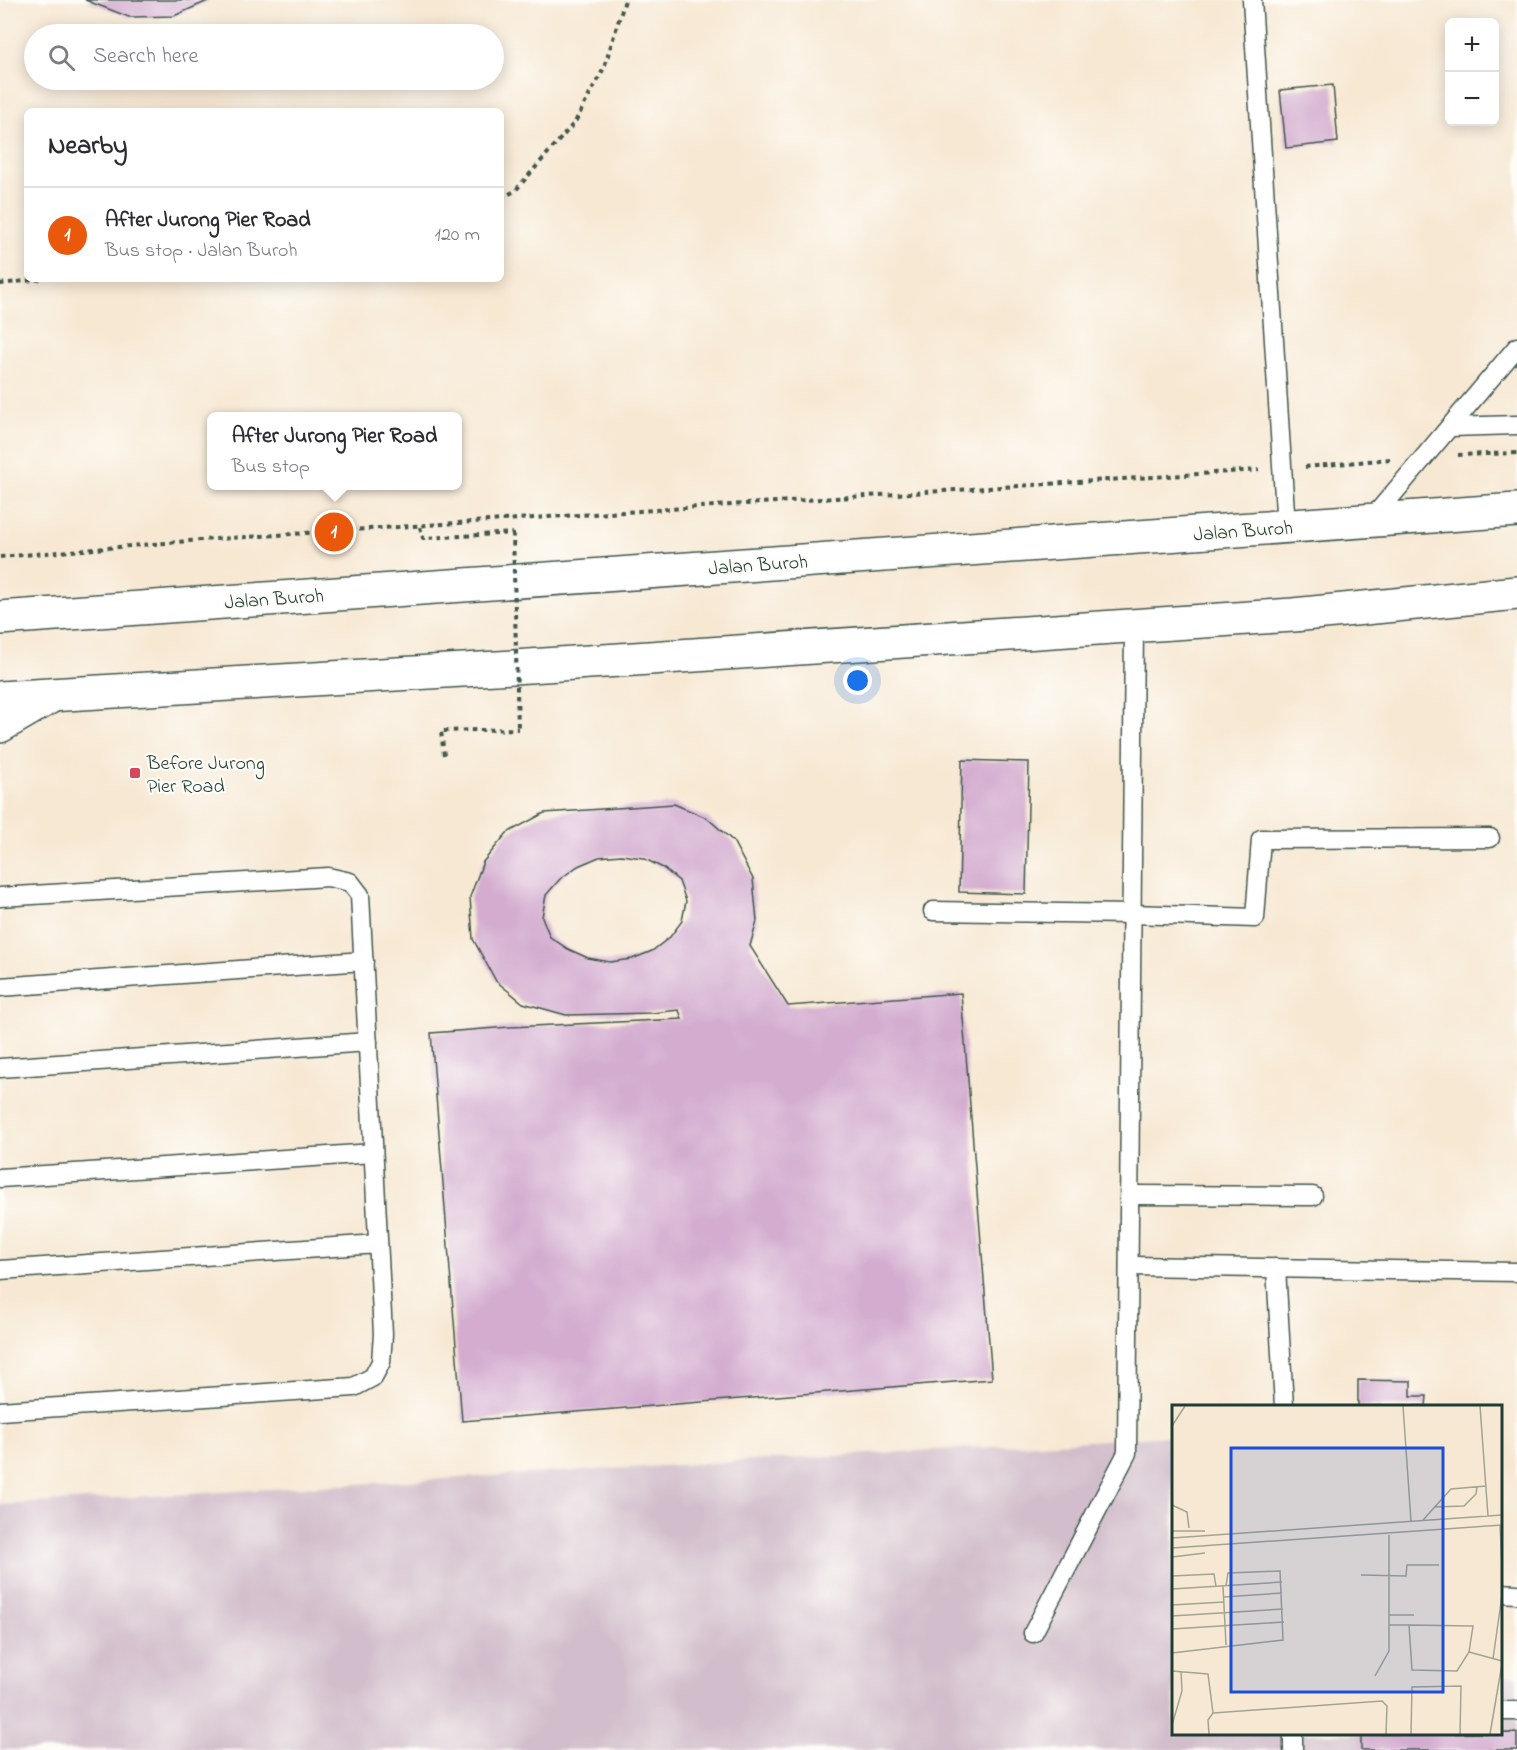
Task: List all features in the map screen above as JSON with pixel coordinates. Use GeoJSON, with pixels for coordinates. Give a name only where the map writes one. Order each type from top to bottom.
{"type":"FeatureCollection","features":[{"type":"Feature","properties":{"kind":"highway","name":"Jalan Buroh"},"geometry":{"type":"LineString","coordinates":[[8,616],[1517,510]]}},
{"type":"Feature","properties":{"kind":"highway"},"geometry":{"type":"LineString","coordinates":[[0,698],[450,671],[1293,615],[1517,593]]}},
{"type":"Feature","properties":{"kind":"highway"},"geometry":{"type":"LineString","coordinates":[[0,726],[55,694]]}},
{"type":"Feature","properties":{"kind":"lane"},"geometry":{"type":"LineString","coordinates":[[1252,0],[1286,527]]}},
{"type":"Feature","properties":{"kind":"lane"},"geometry":{"type":"LineString","coordinates":[[1371,520],[1517,347]]}},
{"type":"Feature","properties":{"kind":"lane"},"geometry":{"type":"LineString","coordinates":[[1450,427],[1517,425]]}},
{"type":"Feature","properties":{"kind":"lane"},"geometry":{"type":"LineString","coordinates":[[1033,1633],[1127,1453],[1134,625]]}},
{"type":"Feature","properties":{"kind":"lane"},"geometry":{"type":"LineString","coordinates":[[933,911],[1255,918],[1261,839],[1490,838]]}},
{"type":"Feature","properties":{"kind":"lane"},"geometry":{"type":"LineString","coordinates":[[0,897],[328,877],[350,882],[360,895],[383,1334],[381,1362],[373,1377],[354,1387],[0,1411]]}},
{"type":"Feature","properties":{"kind":"lane"},"geometry":{"type":"LineString","coordinates":[[0,987],[364,961]]}},
{"type":"Feature","properties":{"kind":"lane"},"geometry":{"type":"LineString","coordinates":[[0,1068],[368,1042]]}},
{"type":"Feature","properties":{"kind":"lane"},"geometry":{"type":"LineString","coordinates":[[0,1178],[373,1153]]}},
{"type":"Feature","properties":{"kind":"lane"},"geometry":{"type":"LineString","coordinates":[[1130,1195],[1312,1196]]}},
{"type":"Feature","properties":{"kind":"lane"},"geometry":{"type":"LineString","coordinates":[[0,1270],[378,1244]]}},
{"type":"Feature","properties":{"kind":"lane"},"geometry":{"type":"LineString","coordinates":[[1129,1266],[1517,1272]]}},
{"type":"Feature","properties":{"kind":"lane"},"geometry":{"type":"LineString","coordinates":[[1276,1268],[1284,1405]]}},
{"type":"Feature","properties":{"kind":"lane"},"geometry":{"type":"LineString","coordinates":[[1502,1593],[1517,1594]]}},
{"type":"Feature","properties":{"kind":"lane"},"geometry":{"type":"LineString","coordinates":[[1502,1712],[1517,1711]]}},
{"type":"Feature","properties":{"kind":"path"},"geometry":{"type":"LineString","coordinates":[[504,196],[515,191],[574,122],[604,68],[625,0]]}},
{"type":"Feature","properties":{"kind":"path"},"geometry":{"type":"LineString","coordinates":[[0,284],[24,281]]}},
{"type":"Feature","properties":{"kind":"path"},"geometry":{"type":"LineString","coordinates":[[0,557],[201,540],[1283,468],[1425,456],[1517,453]]}},
{"type":"Feature","properties":{"kind":"path"},"geometry":{"type":"LineString","coordinates":[[420,527],[423,538],[513,533],[518,729],[441,731],[444,755]]}},
{"type":"Feature","properties":{"kind":"shaded area"},"geometry":{"type":"Polygon","coordinates":[[[1172,1436],[1172,1735],[1502,1735],[1502,1676],[1517,1676],[1517,1750],[0,1750],[0,1505],[1172,1436]]]}},
{"type":"Feature","properties":{"kind":"building"},"geometry":{"type":"Polygon","coordinates":[[[85,0],[210,0],[174,16],[129,17],[85,0]]]}},
{"type":"Feature","properties":{"kind":"building"},"geometry":{"type":"Polygon","coordinates":[[[1333,85],[1338,142],[1286,148],[1280,90],[1333,85]]]}},
{"type":"Feature","properties":{"kind":"building"},"geometry":{"type":"Polygon","coordinates":[[[962,760],[1029,762],[1026,894],[959,892],[962,760]]]}},
{"type":"Feature","properties":{"kind":"building"},"geometry":{"type":"Polygon","coordinates":[[[674,804],[707,818],[733,841],[753,879],[757,921],[750,946],[788,1006],[961,993],[992,1379],[462,1421],[431,1033],[682,1019],[679,1010],[652,1013],[566,1015],[523,1003],[496,981],[473,939],[470,897],[483,862],[507,833],[544,813],[674,804]],[[621,855],[599,857],[578,866],[560,879],[546,895],[542,917],[550,937],[588,958],[610,962],[632,959],[652,951],[670,937],[682,921],[686,901],[679,881],[663,868],[643,858],[621,855]]]}},
{"type":"Feature","properties":{"kind":"building"},"geometry":{"type":"Polygon","coordinates":[[[1358,1380],[1411,1381],[1411,1396],[1427,1396],[1426,1405],[1358,1405],[1358,1380]]]}},
{"type":"Feature","properties":{"kind":"building"},"geometry":{"type":"Polygon","coordinates":[[[1502,1733],[1517,1733],[1517,1750],[1361,1750],[1361,1735],[1502,1735],[1502,1733]]]}},
{"type":"Feature","properties":{"kind":"place","name":"After Jurong Pier Road"},"geometry":{"type":"Point","coordinates":[334,532]}},
{"type":"Feature","properties":{"kind":"place","name":"Before Jurong Pier Road"},"geometry":{"type":"Point","coordinates":[135,773]}}]}
